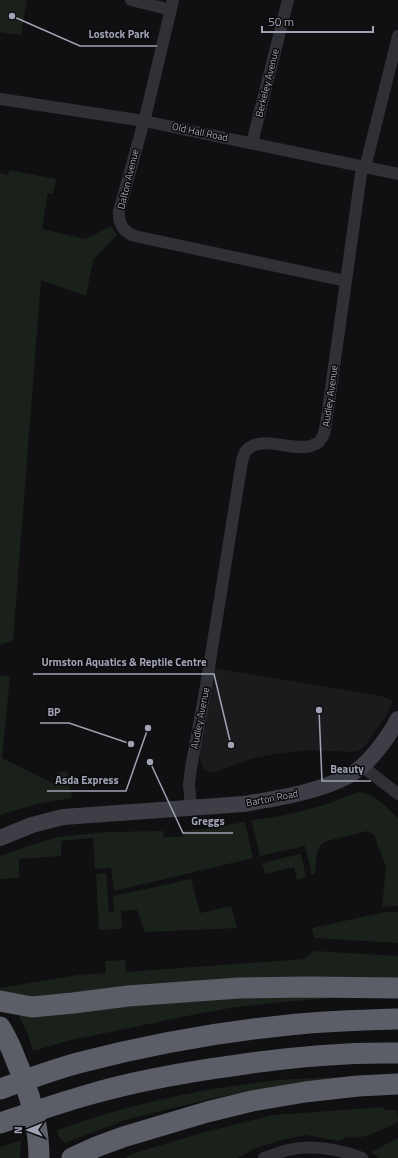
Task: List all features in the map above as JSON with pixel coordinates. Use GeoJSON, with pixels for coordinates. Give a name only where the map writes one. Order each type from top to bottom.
{"type":"FeatureCollection","features":[{"type":"Feature","properties":{"kind":"highway"},"geometry":{"type":"LineString","coordinates":[[0,1001],[32,1007],[128,996],[239,988],[398,988]]}},
{"type":"Feature","properties":{"kind":"highway"},"geometry":{"type":"LineString","coordinates":[[0,1089],[76,1064],[140,1048],[196,1037],[290,1025],[398,1019]]}},
{"type":"Feature","properties":{"kind":"highway"},"geometry":{"type":"LineString","coordinates":[[0,1027],[9,1043],[28,1092],[39,1141],[39,1158]]}},
{"type":"Feature","properties":{"kind":"highway"},"geometry":{"type":"LineString","coordinates":[[0,1123],[84,1096],[146,1080],[184,1073],[285,1058],[365,1052],[398,1052]]}},
{"type":"Feature","properties":{"kind":"highway"},"geometry":{"type":"LineString","coordinates":[[72,1158],[123,1137],[206,1112],[252,1101],[306,1092],[358,1086],[398,1084]]}},
{"type":"Feature","properties":{"kind":"street"},"geometry":{"type":"LineString","coordinates":[[131,0],[172,5]]}},
{"type":"Feature","properties":{"kind":"street","name":"Berkeley Avenue"},"geometry":{"type":"LineString","coordinates":[[252,143],[288,0]]}},
{"type":"Feature","properties":{"kind":"street","name":"Dalton Avenue"},"geometry":{"type":"LineString","coordinates":[[172,5],[144,121],[119,211],[121,226],[135,236],[346,281]]}},
{"type":"Feature","properties":{"kind":"street","name":"Audley Avenue"},"geometry":{"type":"LineString","coordinates":[[191,808],[189,784],[191,768],[206,688],[242,461],[245,453],[251,446],[266,443],[307,447],[318,443],[324,435],[362,174],[367,160],[398,36]]}},
{"type":"Feature","properties":{"kind":"street","name":"Old Hall Road"},"geometry":{"type":"LineString","coordinates":[[0,99],[144,121],[398,174]]}},
{"type":"Feature","properties":{"kind":"street","name":"Barton Road"},"geometry":{"type":"LineString","coordinates":[[0,838],[32,825],[63,817],[244,804],[273,799],[330,784],[344,779],[362,766],[383,744],[398,719]]}},
{"type":"Feature","properties":{"kind":"street"},"geometry":{"type":"LineString","coordinates":[[362,766],[398,794]]}},
{"type":"Feature","properties":{"kind":"street"},"geometry":{"type":"LineString","coordinates":[[264,1158],[288,1154],[306,1147],[343,1151],[362,1158]]}},
{"type":"Feature","properties":{"kind":"shaded area"},"geometry":{"type":"Polygon","coordinates":[[[0,0],[27,0],[21,35],[0,32],[0,0]]]}},
{"type":"Feature","properties":{"kind":"shaded area"},"geometry":{"type":"Polygon","coordinates":[[[9,170],[56,179],[53,194],[48,193],[42,229],[85,239],[112,226],[117,235],[93,260],[86,296],[41,280],[13,640],[0,645],[0,173],[8,175],[9,170]]]}},
{"type":"Feature","properties":{"kind":"shaded area"},"geometry":{"type":"Polygon","coordinates":[[[213,668],[382,696],[393,701],[384,719],[366,745],[359,751],[309,750],[281,753],[254,758],[215,772],[208,772],[203,768],[199,754],[213,668]]]}},
{"type":"Feature","properties":{"kind":"shaded area"},"geometry":{"type":"Polygon","coordinates":[[[0,676],[10,676],[2,758],[54,784],[60,783],[57,773],[67,771],[72,798],[36,804],[0,815],[0,676]]]}},
{"type":"Feature","properties":{"kind":"shaded area"},"geometry":{"type":"Polygon","coordinates":[[[359,792],[376,798],[398,818],[398,906],[382,907],[386,867],[374,835],[367,831],[323,843],[318,850],[315,874],[312,875],[305,846],[260,856],[251,820],[280,816],[308,809],[327,804],[359,792]]]}},
{"type":"Feature","properties":{"kind":"shaded area"},"geometry":{"type":"Polygon","coordinates":[[[245,822],[253,858],[114,891],[111,868],[95,869],[93,838],[61,841],[61,856],[19,859],[19,878],[0,879],[0,856],[58,837],[105,832],[163,831],[164,837],[182,837],[183,831],[245,822]]]}},
{"type":"Feature","properties":{"kind":"shaded area"},"geometry":{"type":"Polygon","coordinates":[[[301,854],[306,877],[297,880],[294,867],[265,874],[262,863],[301,854]]]}},
{"type":"Feature","properties":{"kind":"shaded area"},"geometry":{"type":"Polygon","coordinates":[[[106,873],[109,912],[114,911],[113,896],[191,879],[200,913],[231,906],[237,928],[145,932],[137,910],[121,911],[122,929],[99,930],[96,874],[106,873]]]}},
{"type":"Feature","properties":{"kind":"shaded area"},"geometry":{"type":"Polygon","coordinates":[[[385,912],[398,912],[398,943],[314,938],[312,928],[385,912]]]}},
{"type":"Feature","properties":{"kind":"shaded area"},"geometry":{"type":"Polygon","coordinates":[[[314,951],[398,956],[398,980],[29,1000],[0,993],[0,988],[78,975],[106,973],[105,961],[125,960],[126,972],[304,959],[314,951]]]}},
{"type":"Feature","properties":{"kind":"shaded area"},"geometry":{"type":"Polygon","coordinates":[[[366,995],[230,1008],[67,1041],[33,1051],[28,1035],[18,1014],[167,1000],[366,995]]]}},
{"type":"Feature","properties":{"kind":"shaded area"},"geometry":{"type":"Polygon","coordinates":[[[352,1076],[280,1086],[214,1098],[125,1120],[65,1143],[59,1137],[57,1130],[111,1112],[195,1092],[279,1080],[352,1076]]]}},
{"type":"Feature","properties":{"kind":"shaded area"},"geometry":{"type":"Polygon","coordinates":[[[383,1107],[384,1110],[397,1110],[398,1122],[366,1136],[352,1138],[346,1137],[339,1141],[305,1135],[256,1148],[238,1158],[125,1158],[132,1154],[201,1133],[273,1115],[383,1107]]]}},
{"type":"Feature","properties":{"kind":"shaded area"},"geometry":{"type":"Polygon","coordinates":[[[398,1138],[398,1158],[379,1158],[371,1152],[398,1138]]]}},
{"type":"Feature","properties":{"kind":"shaded area"},"geometry":{"type":"Polygon","coordinates":[[[21,1140],[20,1158],[0,1158],[0,1147],[21,1140]]]}},
{"type":"Feature","properties":{"kind":"place","name":"Lostock Park"},"geometry":{"type":"Point","coordinates":[12,16]}},
{"type":"Feature","properties":{"kind":"place","name":"Beauty"},"geometry":{"type":"Point","coordinates":[319,710]}},
{"type":"Feature","properties":{"kind":"place","name":"Asda Express"},"geometry":{"type":"Point","coordinates":[148,728]}},
{"type":"Feature","properties":{"kind":"place","name":"BP"},"geometry":{"type":"Point","coordinates":[131,744]}},
{"type":"Feature","properties":{"kind":"place","name":"Urmston Aquatics & Reptile Centre"},"geometry":{"type":"Point","coordinates":[231,745]}},
{"type":"Feature","properties":{"kind":"place","name":"Greggs"},"geometry":{"type":"Point","coordinates":[150,762]}}]}
